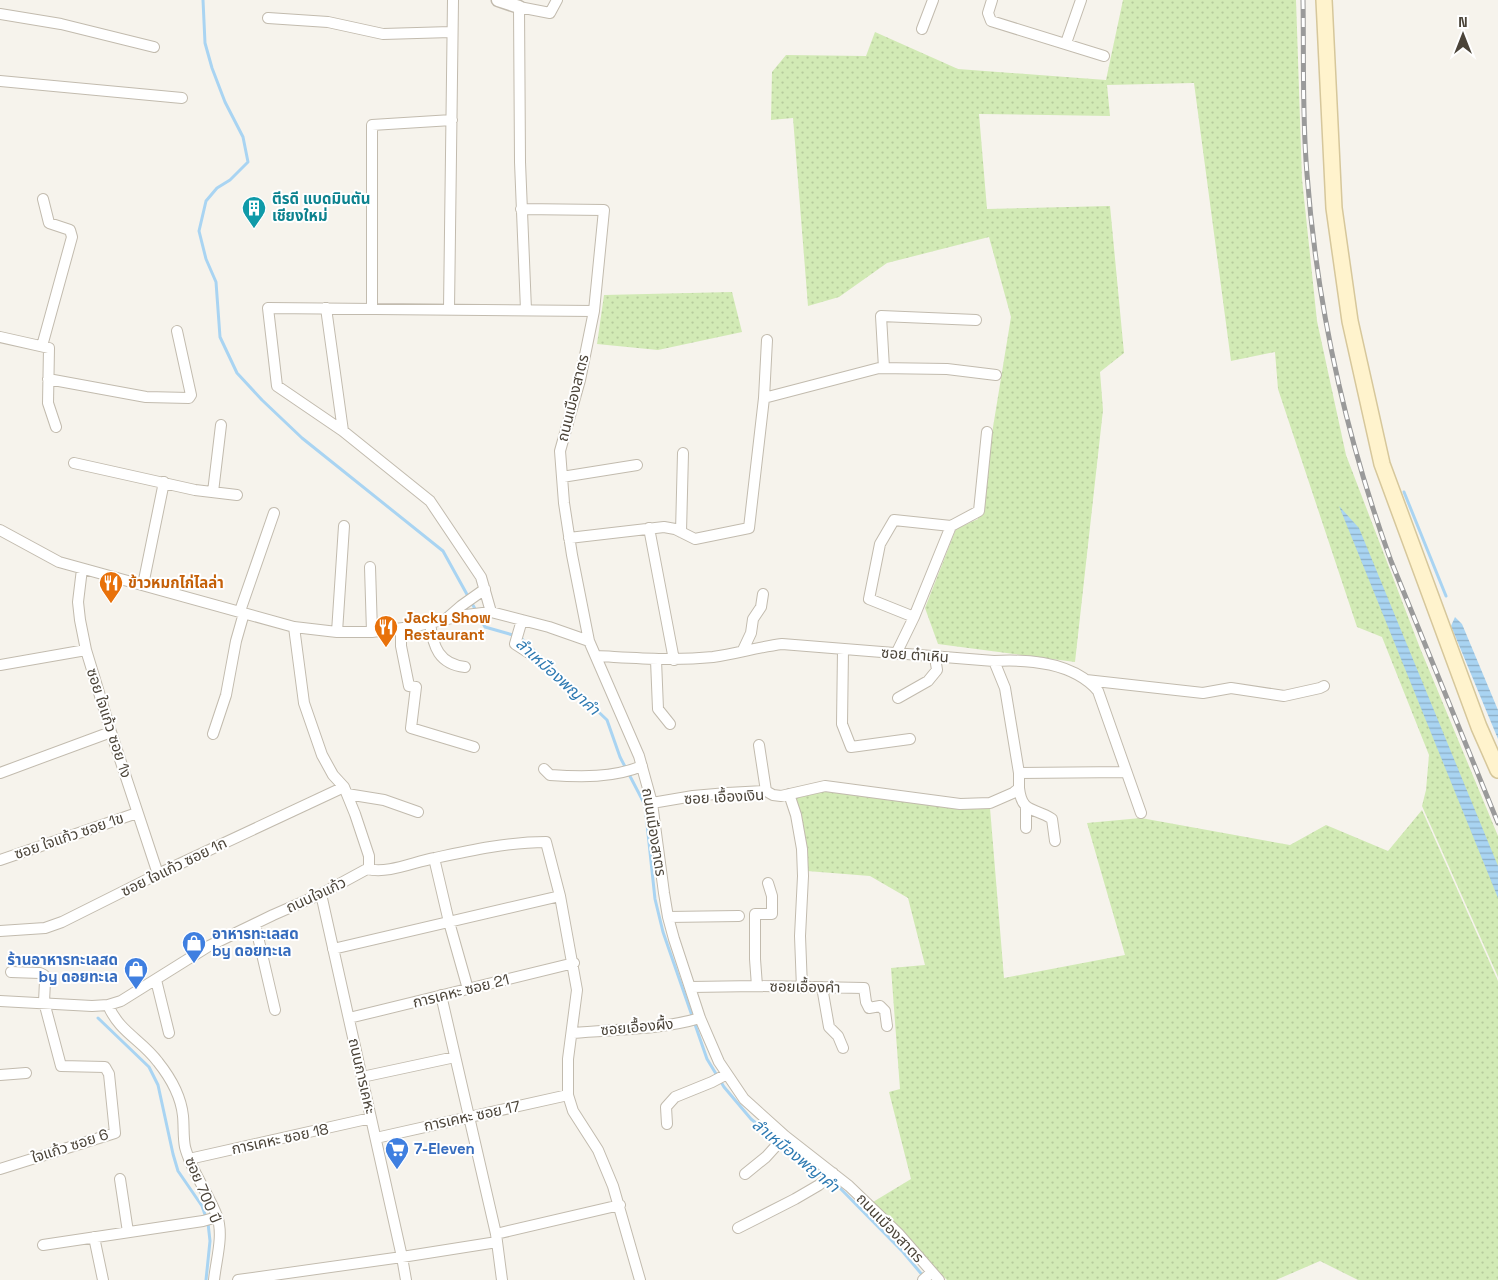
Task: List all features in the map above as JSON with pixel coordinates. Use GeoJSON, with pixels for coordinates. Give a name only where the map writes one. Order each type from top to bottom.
{"type":"FeatureCollection","features":[{"type":"Feature","properties":{"kind":"main road"},"geometry":{"type":"LineString","coordinates":[[1324,0],[1334,208],[1350,321],[1382,464],[1479,727],[1498,770]]}},
{"type":"Feature","properties":{"kind":"street"},"geometry":{"type":"LineString","coordinates":[[448,309],[453,0]]}},
{"type":"Feature","properties":{"kind":"street"},"geometry":{"type":"LineString","coordinates":[[498,0],[519,7],[550,13],[557,0]]}},
{"type":"Feature","properties":{"kind":"street"},"geometry":{"type":"LineString","coordinates":[[922,29],[933,0]]}},
{"type":"Feature","properties":{"kind":"street"},"geometry":{"type":"LineString","coordinates":[[992,0],[988,14],[991,21],[1104,56]]}},
{"type":"Feature","properties":{"kind":"street"},"geometry":{"type":"LineString","coordinates":[[1066,43],[1082,0]]}},
{"type":"Feature","properties":{"kind":"street"},"geometry":{"type":"LineString","coordinates":[[519,7],[521,209],[526,310]]}},
{"type":"Feature","properties":{"kind":"street"},"geometry":{"type":"LineString","coordinates":[[0,14],[61,24],[154,47]]}},
{"type":"Feature","properties":{"kind":"street"},"geometry":{"type":"LineString","coordinates":[[268,18],[328,22],[383,34],[451,32]]}},
{"type":"Feature","properties":{"kind":"street"},"geometry":{"type":"LineString","coordinates":[[0,81],[182,98]]}},
{"type":"Feature","properties":{"kind":"street"},"geometry":{"type":"LineString","coordinates":[[372,309],[372,125],[452,120]]}},
{"type":"Feature","properties":{"kind":"street"},"geometry":{"type":"LineString","coordinates":[[43,199],[49,223],[70,230],[72,237],[45,347],[48,403],[56,427]]}},
{"type":"Feature","properties":{"kind":"street","name":"ถนนเมืองสาตร"},"geometry":{"type":"LineString","coordinates":[[521,209],[604,210],[594,311],[580,380],[560,451],[562,477],[569,538],[589,641],[640,756],[639,767],[652,804],[668,917],[691,987],[694,1020],[719,1062],[724,1075],[744,1099],[828,1177],[849,1186],[898,1233],[930,1277]]}},
{"type":"Feature","properties":{"kind":"street"},"geometry":{"type":"LineString","coordinates":[[486,612],[485,589],[481,577],[430,501],[343,431],[277,386],[268,308],[594,311]]}},
{"type":"Feature","properties":{"kind":"street"},"geometry":{"type":"LineString","coordinates":[[326,308],[343,431]]}},
{"type":"Feature","properties":{"kind":"street"},"geometry":{"type":"LineString","coordinates":[[884,368],[881,316],[976,320]]}},
{"type":"Feature","properties":{"kind":"street"},"geometry":{"type":"LineString","coordinates":[[48,379],[146,397],[190,398],[191,395],[177,331]]}},
{"type":"Feature","properties":{"kind":"street"},"geometry":{"type":"LineString","coordinates":[[0,337],[45,347]]}},
{"type":"Feature","properties":{"kind":"street"},"geometry":{"type":"LineString","coordinates":[[569,538],[664,526],[695,538],[750,528],[764,398],[767,340]]}},
{"type":"Feature","properties":{"kind":"street"},"geometry":{"type":"LineString","coordinates":[[764,398],[879,368],[947,370],[996,375]]}},
{"type":"Feature","properties":{"kind":"street"},"geometry":{"type":"LineString","coordinates":[[213,492],[221,425]]}},
{"type":"Feature","properties":{"kind":"street"},"geometry":{"type":"LineString","coordinates":[[914,617],[869,599],[880,544],[894,520],[951,526],[979,511],[987,432]]}},
{"type":"Feature","properties":{"kind":"street"},"geometry":{"type":"LineString","coordinates":[[681,532],[683,453]]}},
{"type":"Feature","properties":{"kind":"street"},"geometry":{"type":"LineString","coordinates":[[74,463],[195,490],[238,495]]}},
{"type":"Feature","properties":{"kind":"street"},"geometry":{"type":"LineString","coordinates":[[562,477],[637,465]]}},
{"type":"Feature","properties":{"kind":"street"},"geometry":{"type":"LineString","coordinates":[[143,585],[164,482]]}},
{"type":"Feature","properties":{"kind":"street"},"geometry":{"type":"LineString","coordinates":[[213,734],[226,695],[242,612],[274,513]]}},
{"type":"Feature","properties":{"kind":"street"},"geometry":{"type":"LineString","coordinates":[[337,632],[344,526]]}},
{"type":"Feature","properties":{"kind":"street"},"geometry":{"type":"LineString","coordinates":[[896,654],[914,617],[951,526]]}},
{"type":"Feature","properties":{"kind":"street"},"geometry":{"type":"LineString","coordinates":[[649,528],[674,660]]}},
{"type":"Feature","properties":{"kind":"street"},"geometry":{"type":"LineString","coordinates":[[0,530],[18,542],[59,562],[294,627],[337,632],[372,632],[401,629],[445,620],[463,610],[472,598],[485,589]]}},
{"type":"Feature","properties":{"kind":"street"},"geometry":{"type":"LineString","coordinates":[[370,568],[372,632]]}},
{"type":"Feature","properties":{"kind":"street","name":"ซอย ใจแก้ว ซอย 1ง"},"geometry":{"type":"LineString","coordinates":[[82,569],[78,602],[86,650],[158,874]]}},
{"type":"Feature","properties":{"kind":"street"},"geometry":{"type":"LineString","coordinates":[[743,650],[751,633],[753,619],[761,607],[763,594]]}},
{"type":"Feature","properties":{"kind":"street"},"geometry":{"type":"LineString","coordinates":[[463,610],[486,612],[522,620],[589,641]]}},
{"type":"Feature","properties":{"kind":"street"},"geometry":{"type":"LineString","coordinates":[[572,635],[585,619]]}},
{"type":"Feature","properties":{"kind":"street"},"geometry":{"type":"LineString","coordinates":[[522,620],[516,644],[529,653]]}},
{"type":"Feature","properties":{"kind":"street"},"geometry":{"type":"LineString","coordinates":[[430,623],[432,638],[441,656],[447,662],[465,667]]}},
{"type":"Feature","properties":{"kind":"street"},"geometry":{"type":"LineString","coordinates":[[294,627],[306,710],[322,756],[333,775],[345,790],[367,846],[370,866],[367,870],[384,870],[434,858],[522,842],[546,842],[560,896],[574,963],[577,990],[573,1033],[568,1059],[568,1095],[573,1110],[598,1150],[620,1205],[640,1280]]}},
{"type":"Feature","properties":{"kind":"street"},"geometry":{"type":"LineString","coordinates":[[401,629],[401,646],[409,686],[416,687],[411,728],[474,747]]}},
{"type":"Feature","properties":{"kind":"street","name":"ซอย ต๋าเหิน"},"geometry":{"type":"LineString","coordinates":[[597,656],[674,660],[716,656],[782,644],[935,657],[994,661],[1012,660],[1040,663],[1068,670],[1093,685],[1098,692],[1140,813]]}},
{"type":"Feature","properties":{"kind":"street"},"geometry":{"type":"LineString","coordinates":[[0,665],[86,650]]}},
{"type":"Feature","properties":{"kind":"street"},"geometry":{"type":"LineString","coordinates":[[843,650],[842,724],[851,747],[910,739]]}},
{"type":"Feature","properties":{"kind":"street"},"geometry":{"type":"LineString","coordinates":[[898,698],[928,681],[936,670],[935,657]]}},
{"type":"Feature","properties":{"kind":"street"},"geometry":{"type":"LineString","coordinates":[[656,660],[658,709],[670,724]]}},
{"type":"Feature","properties":{"kind":"street"},"geometry":{"type":"LineString","coordinates":[[994,661],[1004,688],[1018,773],[1020,799],[1026,807],[1052,819],[1055,841]]}},
{"type":"Feature","properties":{"kind":"street"},"geometry":{"type":"LineString","coordinates":[[1085,680],[1203,693],[1232,688],[1284,696],[1324,686]]}},
{"type":"Feature","properties":{"kind":"street"},"geometry":{"type":"LineString","coordinates":[[0,773],[111,732]]}},
{"type":"Feature","properties":{"kind":"street"},"geometry":{"type":"LineString","coordinates":[[760,744],[766,791]]}},
{"type":"Feature","properties":{"kind":"street"},"geometry":{"type":"LineString","coordinates":[[544,769],[550,775],[574,776],[617,774],[639,767]]}},
{"type":"Feature","properties":{"kind":"street"},"geometry":{"type":"LineString","coordinates":[[1018,773],[1126,772]]}},
{"type":"Feature","properties":{"kind":"street","name":"ซอย เอื้องเงิน"},"geometry":{"type":"LineString","coordinates":[[652,804],[694,796],[766,791],[773,795],[789,794],[825,786],[960,804],[990,804],[1019,788]]}},
{"type":"Feature","properties":{"kind":"street"},"geometry":{"type":"LineString","coordinates":[[345,790],[384,800],[418,812]]}},
{"type":"Feature","properties":{"kind":"street","name":"ซอย ใจแก้ว ซอย 1ก"},"geometry":{"type":"LineString","coordinates":[[0,931],[45,928],[53,925],[158,874],[345,790]]}},
{"type":"Feature","properties":{"kind":"street"},"geometry":{"type":"LineString","coordinates":[[789,794],[796,815],[802,850],[803,883],[800,936],[802,988]]}},
{"type":"Feature","properties":{"kind":"street"},"geometry":{"type":"LineString","coordinates":[[1026,807],[1026,828]]}},
{"type":"Feature","properties":{"kind":"street","name":"ซอย ใจแก้ว ซอย 1ข"},"geometry":{"type":"LineString","coordinates":[[0,860],[137,813]]}},
{"type":"Feature","properties":{"kind":"street"},"geometry":{"type":"LineString","coordinates":[[434,858],[449,922],[468,989]]}},
{"type":"Feature","properties":{"kind":"street","name":"ถนนใจแก้ว"},"geometry":{"type":"LineString","coordinates":[[0,1001],[92,1006],[108,1005],[132,995],[209,946],[321,894],[367,870]]}},
{"type":"Feature","properties":{"kind":"street"},"geometry":{"type":"LineString","coordinates":[[757,986],[755,914],[772,914],[772,896],[768,883]]}},
{"type":"Feature","properties":{"kind":"street","name":"ถนนการเคหะ"},"geometry":{"type":"LineString","coordinates":[[321,894],[406,1280]]}},
{"type":"Feature","properties":{"kind":"street"},"geometry":{"type":"LineString","coordinates":[[333,949],[560,896]]}},
{"type":"Feature","properties":{"kind":"street"},"geometry":{"type":"LineString","coordinates":[[668,917],[738,916]]}},
{"type":"Feature","properties":{"kind":"street"},"geometry":{"type":"LineString","coordinates":[[255,924],[275,1010]]}},
{"type":"Feature","properties":{"kind":"street","name":"การเคหะ ซอย 21"},"geometry":{"type":"LineString","coordinates":[[349,1018],[574,963]]}},
{"type":"Feature","properties":{"kind":"street"},"geometry":{"type":"LineString","coordinates":[[11,972],[40,973],[44,975],[44,1002]]}},
{"type":"Feature","properties":{"kind":"street"},"geometry":{"type":"LineString","coordinates":[[156,980],[170,1033]]}},
{"type":"Feature","properties":{"kind":"street","name":"ซอยเอื้องคำ"},"geometry":{"type":"LineString","coordinates":[[691,987],[864,988],[869,1008],[880,1006],[884,1011],[887,1026]]}},
{"type":"Feature","properties":{"kind":"street"},"geometry":{"type":"LineString","coordinates":[[822,987],[829,1027],[838,1036],[843,1048]]}},
{"type":"Feature","properties":{"kind":"street"},"geometry":{"type":"LineString","coordinates":[[441,995],[497,1238],[502,1280]]}},
{"type":"Feature","properties":{"kind":"street","name":"ใจแก้ว ซอย 6"},"geometry":{"type":"LineString","coordinates":[[0,1169],[115,1133],[109,1074],[105,1067],[61,1066],[44,1002]]}},
{"type":"Feature","properties":{"kind":"street","name":"ซอย 700 ปี"},"geometry":{"type":"LineString","coordinates":[[108,1005],[118,1024],[143,1045],[158,1061],[182,1106],[184,1137],[189,1159],[217,1217],[219,1231],[214,1280]]}},
{"type":"Feature","properties":{"kind":"street","name":"ซอยเอื้องผื้ง"},"geometry":{"type":"LineString","coordinates":[[573,1033],[664,1026],[694,1020]]}},
{"type":"Feature","properties":{"kind":"street"},"geometry":{"type":"LineString","coordinates":[[362,1077],[455,1058]]}},
{"type":"Feature","properties":{"kind":"street"},"geometry":{"type":"LineString","coordinates":[[0,1075],[26,1072]]}},
{"type":"Feature","properties":{"kind":"street"},"geometry":{"type":"LineString","coordinates":[[667,1124],[666,1107],[675,1097],[724,1075]]}},
{"type":"Feature","properties":{"kind":"street","name":"การเคหะ ซอย 17"},"geometry":{"type":"LineString","coordinates":[[376,1138],[568,1095]]}},
{"type":"Feature","properties":{"kind":"street","name":"การเคหะ ซอย 18"},"geometry":{"type":"LineString","coordinates":[[189,1159],[371,1118]]}},
{"type":"Feature","properties":{"kind":"street"},"geometry":{"type":"LineString","coordinates":[[745,1174],[766,1157],[784,1138]]}},
{"type":"Feature","properties":{"kind":"street"},"geometry":{"type":"LineString","coordinates":[[738,1228],[796,1200],[828,1177]]}},
{"type":"Feature","properties":{"kind":"street"},"geometry":{"type":"LineString","coordinates":[[120,1179],[128,1232]]}},
{"type":"Feature","properties":{"kind":"street"},"geometry":{"type":"LineString","coordinates":[[238,1280],[402,1257],[497,1238],[620,1205]]}},
{"type":"Feature","properties":{"kind":"street"},"geometry":{"type":"LineString","coordinates":[[43,1245],[203,1221],[217,1217]]}},
{"type":"Feature","properties":{"kind":"street"},"geometry":{"type":"LineString","coordinates":[[94,1237],[103,1280]]}},
{"type":"Feature","properties":{"kind":"green space"},"geometry":{"type":"Polygon","coordinates":[[[1123,0],[1296,0],[1302,179],[1317,321],[1346,455],[1420,648],[1498,836],[1498,977],[1422,806],[1426,790],[1429,755],[1382,637],[1357,627],[1278,389],[1275,352],[1231,361],[1194,83],[1107,85],[1110,116],[979,114],[987,209],[1110,206],[1124,353],[1100,372],[1103,410],[1075,662],[938,644],[925,608],[956,529],[978,519],[1011,317],[989,237],[887,263],[839,297],[808,306],[793,118],[771,120],[772,72],[786,55],[866,56],[875,32],[958,69],[1106,80],[1123,0]]]}},
{"type":"Feature","properties":{"kind":"green space"},"geometry":{"type":"Polygon","coordinates":[[[732,292],[742,332],[658,350],[597,344],[604,295],[732,292]]]}},
{"type":"Feature","properties":{"kind":"green space"},"geometry":{"type":"Polygon","coordinates":[[[826,789],[990,808],[1004,978],[1125,955],[1087,823],[1141,818],[1290,845],[1326,825],[1388,851],[1422,810],[1498,981],[1498,1280],[1358,1280],[1320,1261],[1276,1280],[947,1280],[873,1202],[911,1179],[889,1092],[900,1089],[891,968],[925,965],[908,898],[870,876],[807,871],[805,838],[794,797],[826,789]]]}},
{"type":"Feature","properties":{"kind":"water"},"geometry":{"type":"Polygon","coordinates":[[[1339,506],[1359,528],[1498,866],[1498,898],[1339,506]]]}},
{"type":"Feature","properties":{"kind":"water"},"geometry":{"type":"Polygon","coordinates":[[[1455,617],[1462,624],[1498,710],[1498,739],[1451,626],[1455,617]]]}},
{"type":"Feature","properties":{"kind":"waterway","name":"ลำเหมืองพญาคำ"},"geometry":{"type":"LineString","coordinates":[[203,0],[205,43],[225,102],[243,137],[248,162],[230,180],[217,188],[206,201],[199,231],[206,259],[216,282],[220,337],[237,373],[302,438],[443,551],[485,627],[520,637],[607,720],[620,757],[645,805],[655,899],[663,932],[707,1059],[724,1087],[751,1119],[788,1149],[834,1182],[903,1252],[924,1277]]}},
{"type":"Feature","properties":{"kind":"waterway"},"geometry":{"type":"LineString","coordinates":[[1404,492],[1446,596]]}},
{"type":"Feature","properties":{"kind":"waterway"},"geometry":{"type":"LineString","coordinates":[[98,1018],[149,1067],[158,1085],[178,1171],[202,1206],[208,1223],[210,1241],[206,1280]]}},
{"type":"Feature","properties":{"kind":"railway"},"geometry":{"type":"LineString","coordinates":[[1303,0],[1304,130],[1312,224],[1326,322],[1347,419],[1360,467],[1391,561],[1498,823]]}},
{"type":"Feature","properties":{"kind":"place","name":"ตีรดี แบดมินตัน เชียงใหม่"},"geometry":{"type":"Point","coordinates":[254,229]}},
{"type":"Feature","properties":{"kind":"place","name":"ข้าวหมกไก่ไลล่า"},"geometry":{"type":"Point","coordinates":[111,604]}},
{"type":"Feature","properties":{"kind":"place","name":"Jacky Show Restaurant"},"geometry":{"type":"Point","coordinates":[386,648]}},
{"type":"Feature","properties":{"kind":"place","name":"อาหารทะเลสด by ดอยทะเล"},"geometry":{"type":"Point","coordinates":[194,964]}},
{"type":"Feature","properties":{"kind":"place","name":"ร้านอาหารทะเลสด by ดอยทะเล"},"geometry":{"type":"Point","coordinates":[136,990]}},
{"type":"Feature","properties":{"kind":"place","name":"7-Eleven"},"geometry":{"type":"Point","coordinates":[397,1170]}}]}
